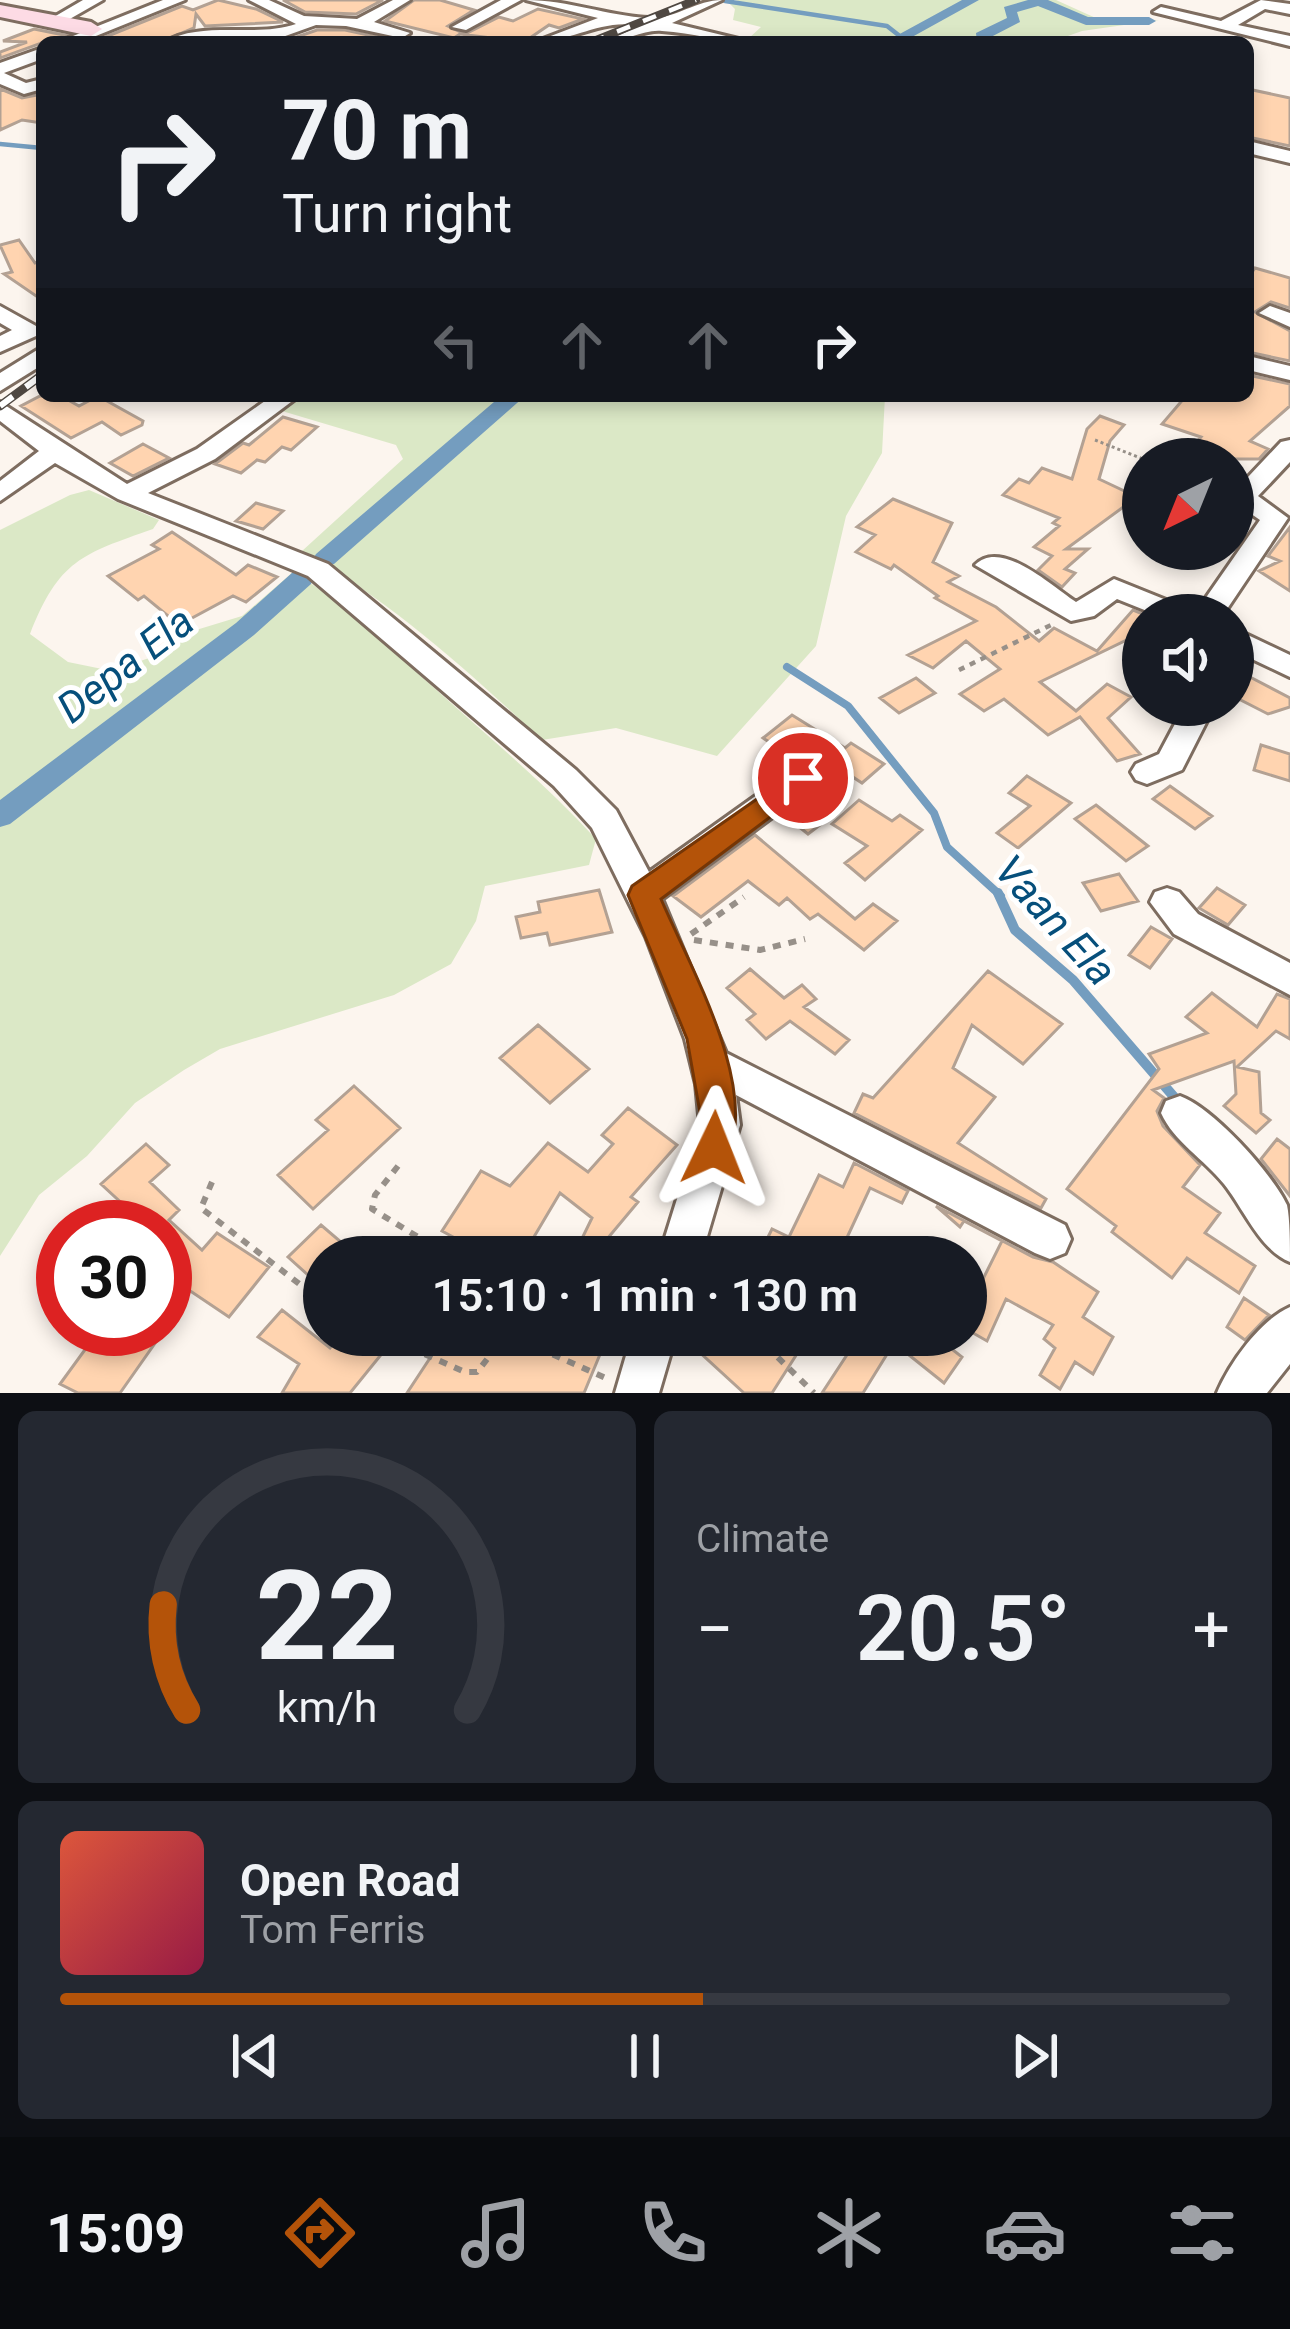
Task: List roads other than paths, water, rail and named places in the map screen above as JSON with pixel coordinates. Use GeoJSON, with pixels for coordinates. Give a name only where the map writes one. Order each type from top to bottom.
{"type":"FeatureCollection","features":[{"type":"Feature","properties":{"kind":"street"},"geometry":{"type":"LineString","coordinates":[[60,32],[95,0]]}},
{"type":"Feature","properties":{"kind":"street"},"geometry":{"type":"LineString","coordinates":[[0,11],[60,32],[91,29],[177,0]]}},
{"type":"Feature","properties":{"kind":"street"},"geometry":{"type":"LineString","coordinates":[[257,0],[335,36]]}},
{"type":"Feature","properties":{"kind":"street"},"geometry":{"type":"LineString","coordinates":[[460,27],[513,0]]}},
{"type":"Feature","properties":{"kind":"street"},"geometry":{"type":"LineString","coordinates":[[534,0],[710,36]]}},
{"type":"Feature","properties":{"kind":"street"},"geometry":{"type":"LineString","coordinates":[[628,36],[714,0]]}},
{"type":"Feature","properties":{"kind":"street"},"geometry":{"type":"LineString","coordinates":[[361,23],[403,1]]}},
{"type":"Feature","properties":{"kind":"street"},"geometry":{"type":"LineString","coordinates":[[1222,27],[1265,2],[1290,10]]}},
{"type":"Feature","properties":{"kind":"street"},"geometry":{"type":"LineString","coordinates":[[147,10],[190,28]]}},
{"type":"Feature","properties":{"kind":"street"},"geometry":{"type":"LineString","coordinates":[[1161,12],[1290,41]]}},
{"type":"Feature","properties":{"kind":"street"},"geometry":{"type":"LineString","coordinates":[[560,36],[609,19]]}},
{"type":"Feature","properties":{"kind":"street"},"geometry":{"type":"LineString","coordinates":[[282,36],[304,24],[361,23],[402,33]]}},
{"type":"Feature","properties":{"kind":"street"},"geometry":{"type":"LineString","coordinates":[[36,47],[0,73],[24,88],[36,85]]}},
{"type":"Feature","properties":{"kind":"street"},"geometry":{"type":"LineString","coordinates":[[1254,148],[1290,157]]}},
{"type":"Feature","properties":{"kind":"street"},"geometry":{"type":"LineString","coordinates":[[0,313],[28,331],[0,345]]}},
{"type":"Feature","properties":{"kind":"street"},"geometry":{"type":"LineString","coordinates":[[0,384],[36,358]]}},
{"type":"Feature","properties":{"kind":"street"},"geometry":{"type":"LineString","coordinates":[[1254,364],[1290,373]]}},
{"type":"Feature","properties":{"kind":"street"},"geometry":{"type":"LineString","coordinates":[[36,384],[0,407],[54,452],[127,494],[280,549],[318,570],[587,800],[611,831],[672,958],[710,1063],[720,1124],[686,1236]]}},
{"type":"Feature","properties":{"kind":"street"},"geometry":{"type":"LineString","coordinates":[[127,494],[151,486],[206,454],[279,402]]}},
{"type":"Feature","properties":{"kind":"street"},"geometry":{"type":"LineString","coordinates":[[0,494],[54,452]]}},
{"type":"Feature","properties":{"kind":"street"},"geometry":{"type":"LineString","coordinates":[[1224,594],[1275,518],[1243,497],[1288,453]]}},
{"type":"Feature","properties":{"kind":"street"},"geometry":{"type":"LineString","coordinates":[[989,565],[997,563],[1071,613],[1084,610],[1114,588],[1130,594]]}},
{"type":"Feature","properties":{"kind":"street"},"geometry":{"type":"LineString","coordinates":[[1254,651],[1290,668]]}},
{"type":"Feature","properties":{"kind":"street"},"geometry":{"type":"LineString","coordinates":[[1147,772],[1171,762],[1189,726]]}},
{"type":"Feature","properties":{"kind":"street"},"geometry":{"type":"LineString","coordinates":[[643,895],[803,778]]}},
{"type":"Feature","properties":{"kind":"street"},"geometry":{"type":"LineString","coordinates":[[1167,902],[1186,924],[1290,980]]}},
{"type":"Feature","properties":{"kind":"street"},"geometry":{"type":"LineString","coordinates":[[710,1063],[1050,1239]]}},
{"type":"Feature","properties":{"kind":"street"},"geometry":{"type":"LineString","coordinates":[[1180,1113],[1236,1168],[1290,1242]]}},
{"type":"Feature","properties":{"kind":"street"},"geometry":{"type":"LineString","coordinates":[[1239,1393],[1290,1330]]}},
{"type":"Feature","properties":{"kind":"street"},"geometry":{"type":"LineString","coordinates":[[637,1392],[648,1356]]}},
{"type":"Feature","properties":{"kind":"waterway","name":"Depa Ela"},"geometry":{"type":"LineString","coordinates":[[903,36],[972,0]]}},
{"type":"Feature","properties":{"kind":"waterway"},"geometry":{"type":"LineString","coordinates":[[725,1],[887,26],[900,36]]}},
{"type":"Feature","properties":{"kind":"waterway"},"geometry":{"type":"LineString","coordinates":[[981,36],[1015,19],[1009,10],[1039,1],[1086,21],[1149,21]]}},
{"type":"Feature","properties":{"kind":"waterway"},"geometry":{"type":"LineString","coordinates":[[0,144],[36,147]]}},
{"type":"Feature","properties":{"kind":"waterway","name":"Depa Ela"},"geometry":{"type":"LineString","coordinates":[[325,559],[507,402]]}},
{"type":"Feature","properties":{"kind":"waterway","name":"Depa Ela"},"geometry":{"type":"LineString","coordinates":[[0,816],[245,629],[302,578]]}},
{"type":"Feature","properties":{"kind":"waterway","name":"Vaan Ela"},"geometry":{"type":"LineString","coordinates":[[787,667],[848,706],[934,813],[947,847],[998,893]]}},
{"type":"Feature","properties":{"kind":"waterway","name":"Vaan Ela"},"geometry":{"type":"LineString","coordinates":[[998,893],[1015,930],[1073,980],[1181,1105]]}},
{"type":"Feature","properties":{"kind":"railway"},"geometry":{"type":"LineString","coordinates":[[606,36],[696,0]]}},
{"type":"Feature","properties":{"kind":"railway"},"geometry":{"type":"LineString","coordinates":[[0,406],[36,379]]}}]}
